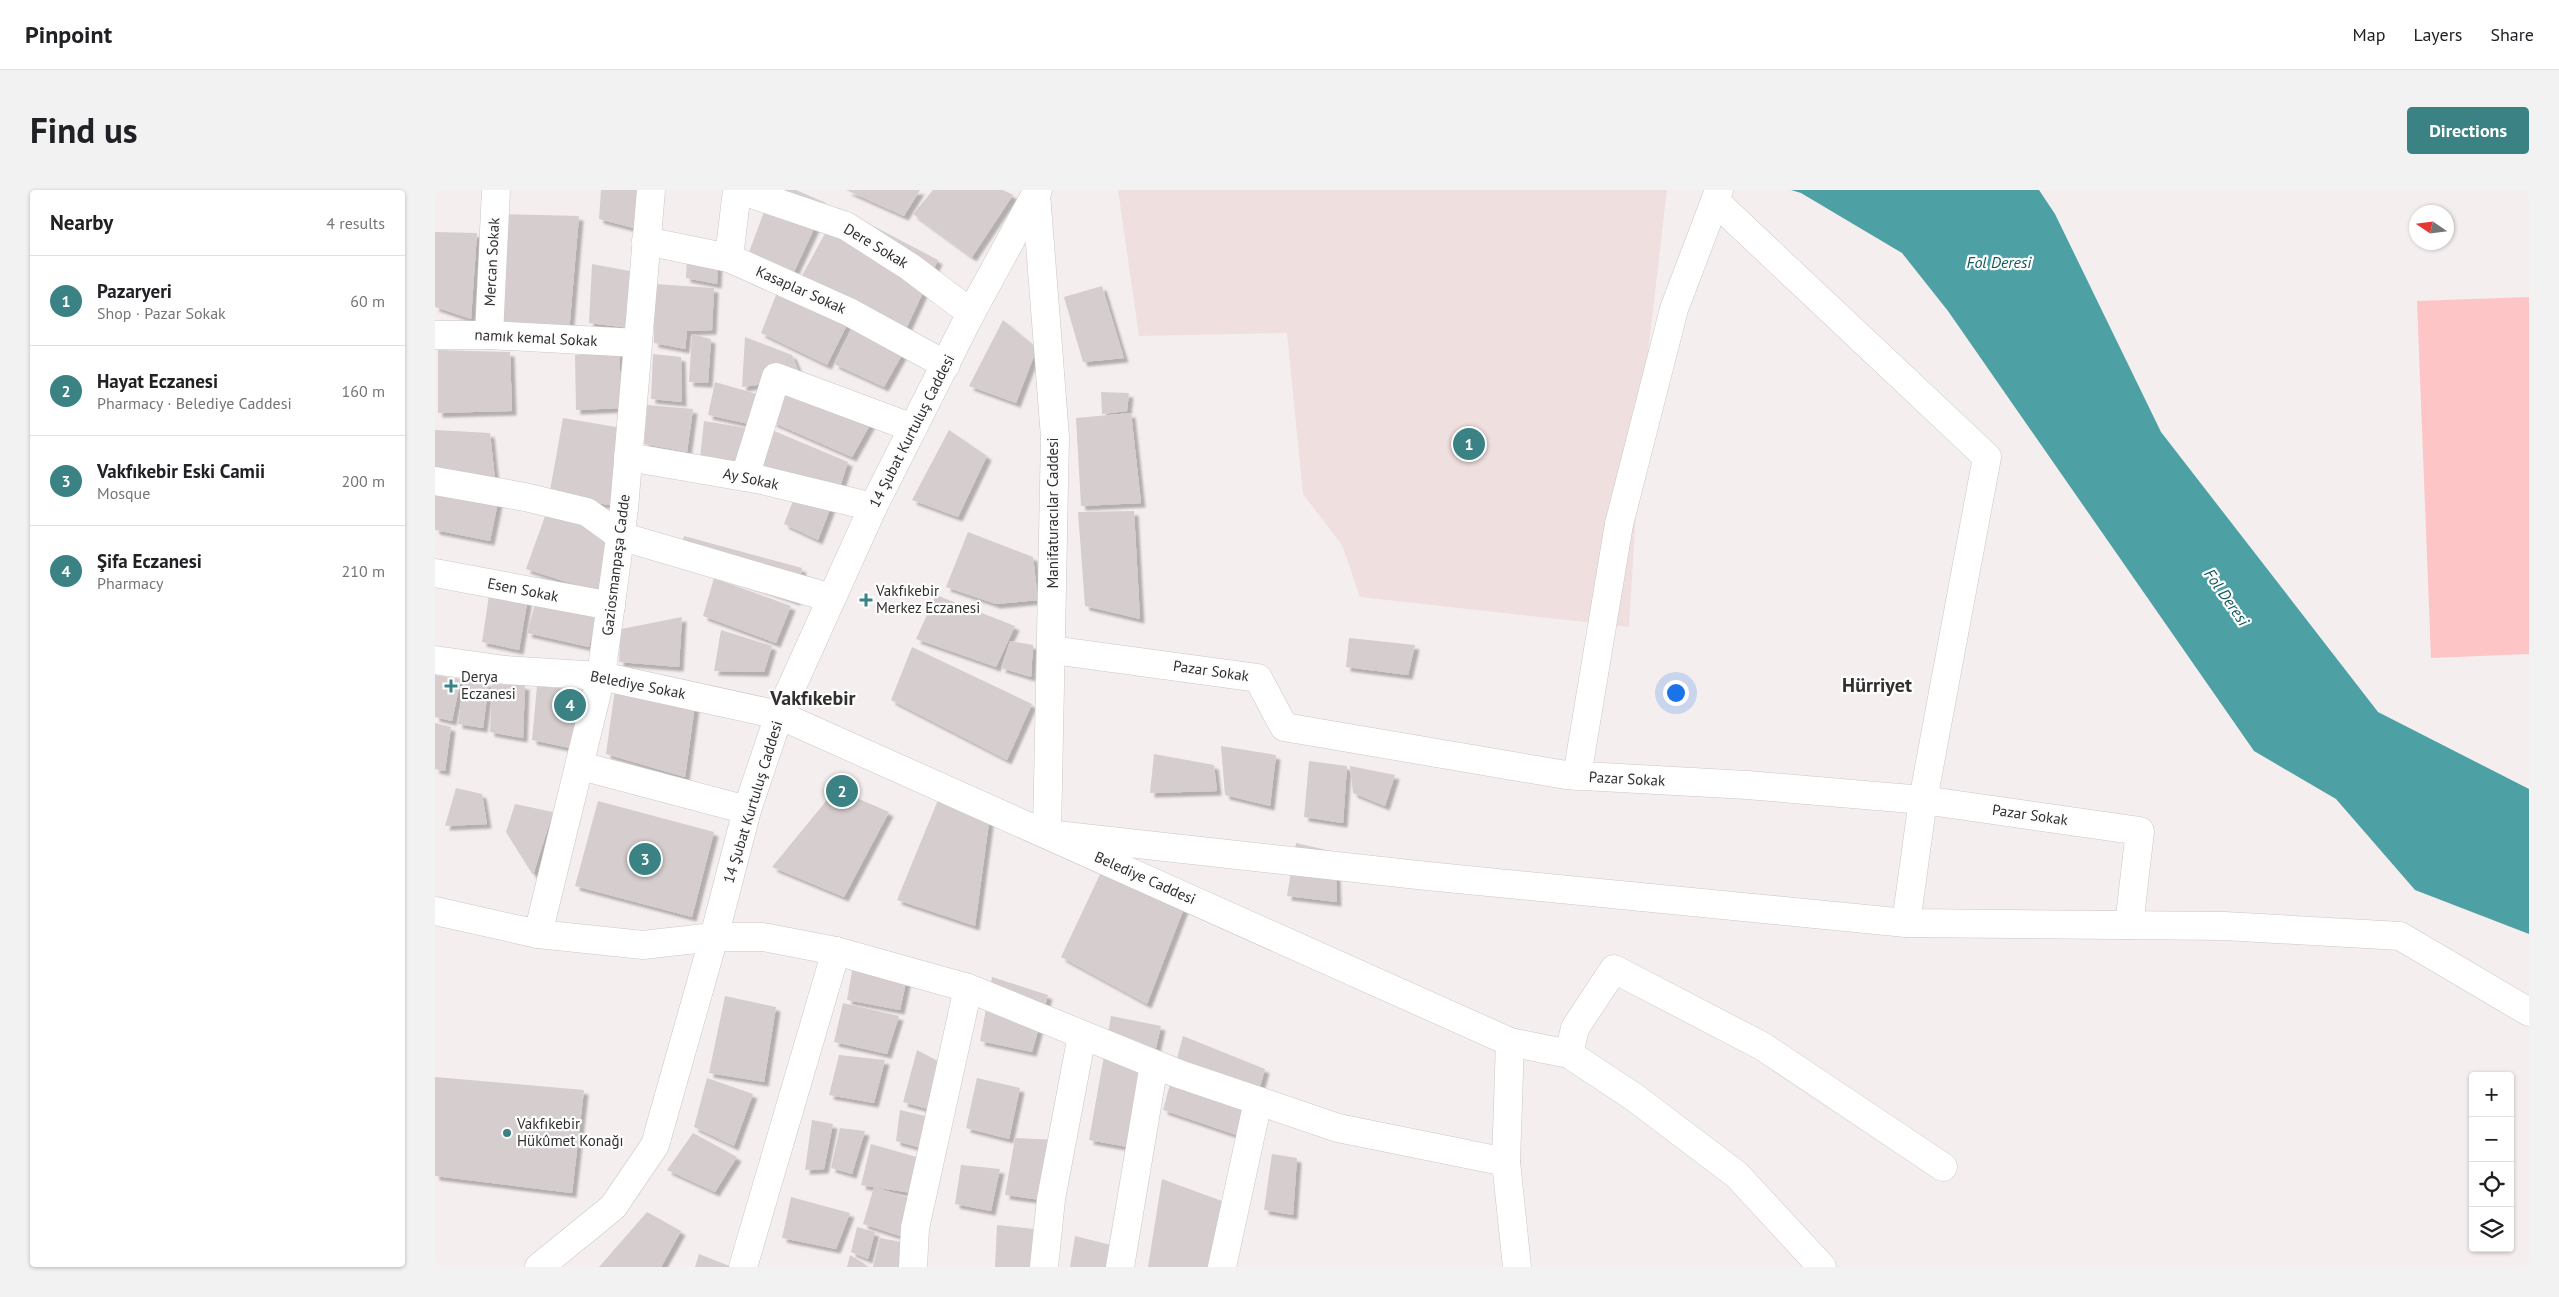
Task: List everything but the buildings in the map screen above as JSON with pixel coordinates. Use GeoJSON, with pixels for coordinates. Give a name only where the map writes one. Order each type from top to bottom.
{"type":"FeatureCollection","features":[{"type":"Feature","properties":{"kind":"street","name":"Mercan Sokak"},"geometry":{"type":"LineString","coordinates":[[489,335],[496,190]]}},
{"type":"Feature","properties":{"kind":"street","name":"Gaziosmanpaşa Cadde"},"geometry":{"type":"LineString","coordinates":[[538,934],[581,766],[601,676],[620,536],[651,190]]}},
{"type":"Feature","properties":{"kind":"street"},"geometry":{"type":"LineString","coordinates":[[729,258],[739,190]]}},
{"type":"Feature","properties":{"kind":"street","name":"Dere Sokak"},"geometry":{"type":"LineString","coordinates":[[739,190],[847,226],[910,266],[971,313]]}},
{"type":"Feature","properties":{"kind":"street","name":"14 Şubat Kurtuluş Caddesi"},"geometry":{"type":"LineString","coordinates":[[539,1267],[613,1207],[655,1145],[714,937],[747,810],[779,715],[873,507],[971,313],[1037,192]]}},
{"type":"Feature","properties":{"kind":"street","name":"Manifaturacılar Caddesi"},"geometry":{"type":"LineString","coordinates":[[1037,192],[1055,437],[1047,834]]}},
{"type":"Feature","properties":{"kind":"street"},"geometry":{"type":"LineString","coordinates":[[1577,776],[1619,524],[1674,309],[1717,195],[1987,457],[1923,800],[1906,923]]}},
{"type":"Feature","properties":{"kind":"street","name":"Kasaplar Sokak"},"geometry":{"type":"LineString","coordinates":[[646,241],[729,258],[849,312],[945,364]]}},
{"type":"Feature","properties":{"kind":"street","name":"namık kemal Sokak"},"geometry":{"type":"LineString","coordinates":[[435,335],[489,335],[637,343]]}},
{"type":"Feature","properties":{"kind":"street"},"geometry":{"type":"LineString","coordinates":[[745,477],[776,378],[913,428]]}},
{"type":"Feature","properties":{"kind":"street","name":"Ay Sokak"},"geometry":{"type":"LineString","coordinates":[[628,457],[745,477],[873,507]]}},
{"type":"Feature","properties":{"kind":"street"},"geometry":{"type":"LineString","coordinates":[[435,481],[525,496],[587,512],[620,536],[831,598]]}},
{"type":"Feature","properties":{"kind":"street","name":"Esen Sokak"},"geometry":{"type":"LineString","coordinates":[[435,574],[611,606]]}},
{"type":"Feature","properties":{"kind":"street","name":"Pazar Sokak"},"geometry":{"type":"LineString","coordinates":[[1052,650],[1258,678],[1284,727],[1577,776],[1747,785],[1923,800],[2140,831],[2129,925]]}},
{"type":"Feature","properties":{"kind":"street","name":"Belediye Sokak"},"geometry":{"type":"LineString","coordinates":[[435,660],[505,670],[601,676],[779,715]]}},
{"type":"Feature","properties":{"kind":"street","name":"Belediye Caddesi"},"geometry":{"type":"LineString","coordinates":[[779,715],[1511,1042],[1569,1054]]}},
{"type":"Feature","properties":{"kind":"street"},"geometry":{"type":"LineString","coordinates":[[581,766],[747,810]]}},
{"type":"Feature","properties":{"kind":"street"},"geometry":{"type":"LineString","coordinates":[[1047,834],[1427,876],[1906,923],[2224,926],[2400,936],[2529,1012]]}},
{"type":"Feature","properties":{"kind":"street"},"geometry":{"type":"LineString","coordinates":[[435,911],[538,934],[643,944],[714,937],[763,937],[836,951],[968,988],[1154,1064],[1338,1128],[1506,1162]]}},
{"type":"Feature","properties":{"kind":"street"},"geometry":{"type":"LineString","coordinates":[[743,1267],[836,951]]}},
{"type":"Feature","properties":{"kind":"street"},"geometry":{"type":"LineString","coordinates":[[1823,1267],[1737,1175],[1634,1097],[1569,1054],[1575,1028],[1614,969],[1762,1046],[1943,1166]]}},
{"type":"Feature","properties":{"kind":"street"},"geometry":{"type":"LineString","coordinates":[[913,1267],[915,1228],[968,988]]}},
{"type":"Feature","properties":{"kind":"street"},"geometry":{"type":"LineString","coordinates":[[1044,1267],[1051,1200],[1081,1034]]}},
{"type":"Feature","properties":{"kind":"street"},"geometry":{"type":"LineString","coordinates":[[1511,1042],[1506,1162],[1517,1267]]}},
{"type":"Feature","properties":{"kind":"street"},"geometry":{"type":"LineString","coordinates":[[1120,1267],[1154,1064]]}},
{"type":"Feature","properties":{"kind":"street"},"geometry":{"type":"LineString","coordinates":[[1222,1267],[1258,1101]]}},
{"type":"Feature","properties":{"kind":"shaded area"},"geometry":{"type":"Polygon","coordinates":[[[1118,190],[1667,190],[1643,395],[1629,627],[1360,597],[1342,545],[1303,494],[1287,333],[1139,336],[1118,190]]]}},
{"type":"Feature","properties":{"kind":"shaded area"},"geometry":{"type":"Polygon","coordinates":[[[2529,297],[2529,654],[2431,658],[2417,301],[2529,297]]]}},
{"type":"Feature","properties":{"kind":"water","name":"Fol Deresi"},"geometry":{"type":"Polygon","coordinates":[[[1791,190],[2039,190],[2055,214],[2161,432],[2378,712],[2529,789],[2529,934],[2415,890],[2336,799],[2254,751],[1948,311],[1902,253],[1801,193],[1791,190]]]}},
{"type":"Feature","properties":{"kind":"place","name":"Pazaryeri"},"geometry":{"type":"Point","coordinates":[1469,444]}},
{"type":"Feature","properties":{"kind":"place","name":"Vakfıkebir Merkez Eczanesi"},"geometry":{"type":"Point","coordinates":[866,600]}},
{"type":"Feature","properties":{"kind":"place","name":"Derya Eczanesi"},"geometry":{"type":"Point","coordinates":[451,686]}},
{"type":"Feature","properties":{"kind":"place","name":"Şifa Eczanesi"},"geometry":{"type":"Point","coordinates":[570,705]}},
{"type":"Feature","properties":{"kind":"place","name":"Hayat Eczanesi"},"geometry":{"type":"Point","coordinates":[842,791]}},
{"type":"Feature","properties":{"kind":"place","name":"Vakfıkebir Eski Camii"},"geometry":{"type":"Point","coordinates":[645,859]}},
{"type":"Feature","properties":{"kind":"place","name":"Vakfıkebir Hükûmet Konağı"},"geometry":{"type":"Point","coordinates":[507,1133]}},
{"type":"Feature","properties":{"kind":"district","name":"Hürriyet"},"geometry":{"type":"Point","coordinates":[1877,685]}},
{"type":"Feature","properties":{"kind":"district","name":"Vakfıkebir"},"geometry":{"type":"Point","coordinates":[813,698]}}]}
